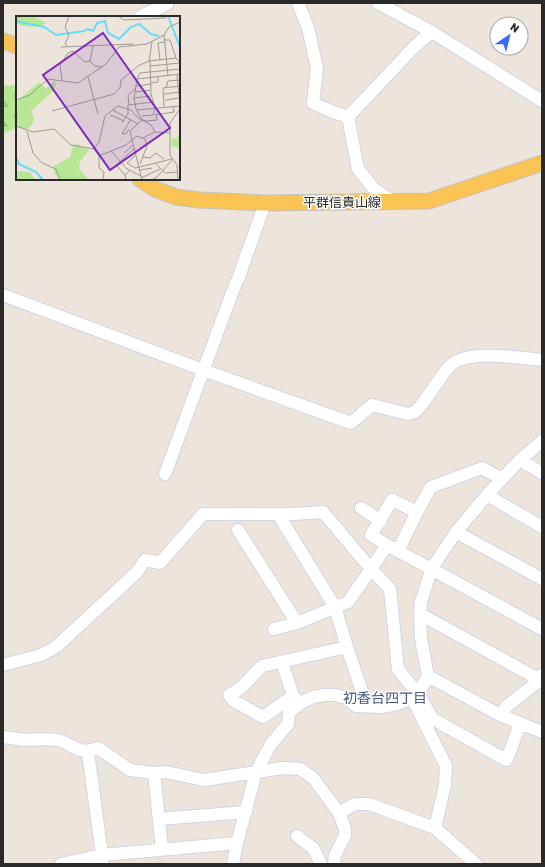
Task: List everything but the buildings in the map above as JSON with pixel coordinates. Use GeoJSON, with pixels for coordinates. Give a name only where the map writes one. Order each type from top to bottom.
{"type":"FeatureCollection","features":[{"type":"Feature","properties":{"kind":"main road"},"geometry":{"type":"LineString","coordinates":[[3,41],[16,46]]}},
{"type":"Feature","properties":{"kind":"main road","name":"平群信貴山線"},"geometry":{"type":"LineString","coordinates":[[142,180],[155,189],[176,197],[200,200],[265,203],[429,201],[542,163]]}},
{"type":"Feature","properties":{"kind":"street"},"geometry":{"type":"LineString","coordinates":[[141,16],[168,3]]}},
{"type":"Feature","properties":{"kind":"street"},"geometry":{"type":"LineString","coordinates":[[298,3],[308,28],[317,68],[313,103],[348,117]]}},
{"type":"Feature","properties":{"kind":"street"},"geometry":{"type":"LineString","coordinates":[[378,3],[432,32],[542,101]]}},
{"type":"Feature","properties":{"kind":"street"},"geometry":{"type":"LineString","coordinates":[[348,117],[414,46],[432,32]]}},
{"type":"Feature","properties":{"kind":"street"},"geometry":{"type":"LineString","coordinates":[[348,117],[358,170],[374,189],[394,202]]}},
{"type":"Feature","properties":{"kind":"street"},"geometry":{"type":"LineString","coordinates":[[165,474],[265,203]]}},
{"type":"Feature","properties":{"kind":"street"},"geometry":{"type":"LineString","coordinates":[[3,295],[203,370],[351,423],[372,405],[408,414],[415,412],[448,367],[456,360],[482,355],[542,360]]}},
{"type":"Feature","properties":{"kind":"street"},"geometry":{"type":"LineString","coordinates":[[347,647],[262,666],[241,688],[226,690],[234,701],[263,716],[296,699],[313,698],[324,695],[347,698],[356,706],[386,706],[397,704],[415,696],[428,676],[421,639],[420,614],[421,602],[432,568],[456,532],[487,496],[520,460],[542,441]]}},
{"type":"Feature","properties":{"kind":"street"},"geometry":{"type":"LineString","coordinates":[[520,460],[542,473]]}},
{"type":"Feature","properties":{"kind":"street"},"geometry":{"type":"LineString","coordinates":[[398,551],[431,487],[482,468],[502,479]]}},
{"type":"Feature","properties":{"kind":"street"},"geometry":{"type":"LineString","coordinates":[[487,496],[542,527]]}},
{"type":"Feature","properties":{"kind":"street"},"geometry":{"type":"LineString","coordinates":[[417,512],[392,500],[381,521],[371,535],[542,629]]}},
{"type":"Feature","properties":{"kind":"street"},"geometry":{"type":"LineString","coordinates":[[361,508],[381,521]]}},
{"type":"Feature","properties":{"kind":"street"},"geometry":{"type":"LineString","coordinates":[[3,665],[41,655],[56,647],[137,572],[145,560],[160,563],[203,514],[278,514],[323,512],[371,569],[390,589],[398,669],[415,696],[433,719],[506,760],[520,724]]}},
{"type":"Feature","properties":{"kind":"street"},"geometry":{"type":"LineString","coordinates":[[278,514],[335,607],[367,706]]}},
{"type":"Feature","properties":{"kind":"street"},"geometry":{"type":"LineString","coordinates":[[238,530],[297,623]]}},
{"type":"Feature","properties":{"kind":"street"},"geometry":{"type":"LineString","coordinates":[[456,532],[542,579]]}},
{"type":"Feature","properties":{"kind":"street"},"geometry":{"type":"LineString","coordinates":[[274,629],[297,623],[348,602],[387,545]]}},
{"type":"Feature","properties":{"kind":"street"},"geometry":{"type":"LineString","coordinates":[[420,614],[541,679],[506,706],[500,715]]}},
{"type":"Feature","properties":{"kind":"street"},"geometry":{"type":"LineString","coordinates":[[233,864],[237,842],[256,772],[271,744],[288,724],[289,713],[296,699],[282,662]]}},
{"type":"Feature","properties":{"kind":"street"},"geometry":{"type":"LineString","coordinates":[[428,676],[500,715],[542,732]]}},
{"type":"Feature","properties":{"kind":"street"},"geometry":{"type":"LineString","coordinates":[[415,696],[446,766],[445,785],[435,828]]}},
{"type":"Feature","properties":{"kind":"street"},"geometry":{"type":"LineString","coordinates":[[3,737],[25,740],[58,740],[88,752],[98,748],[130,770],[154,773],[166,772],[204,780],[283,768],[300,769],[313,778],[339,813],[345,829],[345,836],[335,855],[334,864]]}},
{"type":"Feature","properties":{"kind":"street"},"geometry":{"type":"LineString","coordinates":[[88,752],[102,860]]}},
{"type":"Feature","properties":{"kind":"street"},"geometry":{"type":"LineString","coordinates":[[154,773],[162,849]]}},
{"type":"Feature","properties":{"kind":"street"},"geometry":{"type":"LineString","coordinates":[[339,813],[355,804],[369,804],[435,828],[476,864]]}},
{"type":"Feature","properties":{"kind":"street"},"geometry":{"type":"LineString","coordinates":[[159,819],[246,812]]}},
{"type":"Feature","properties":{"kind":"street"},"geometry":{"type":"LineString","coordinates":[[298,836],[313,848],[321,864]]}},
{"type":"Feature","properties":{"kind":"street"},"geometry":{"type":"LineString","coordinates":[[61,864],[102,860],[162,849],[237,842]]}},
{"type":"Feature","properties":{"kind":"green space"},"geometry":{"type":"Polygon","coordinates":[[[16,84],[16,128],[3,134],[3,87],[16,84]]]}},
{"type":"Feature","properties":{"kind":"district","name":"初香台四丁目"},"geometry":{"type":"Point","coordinates":[385,698]}}]}
